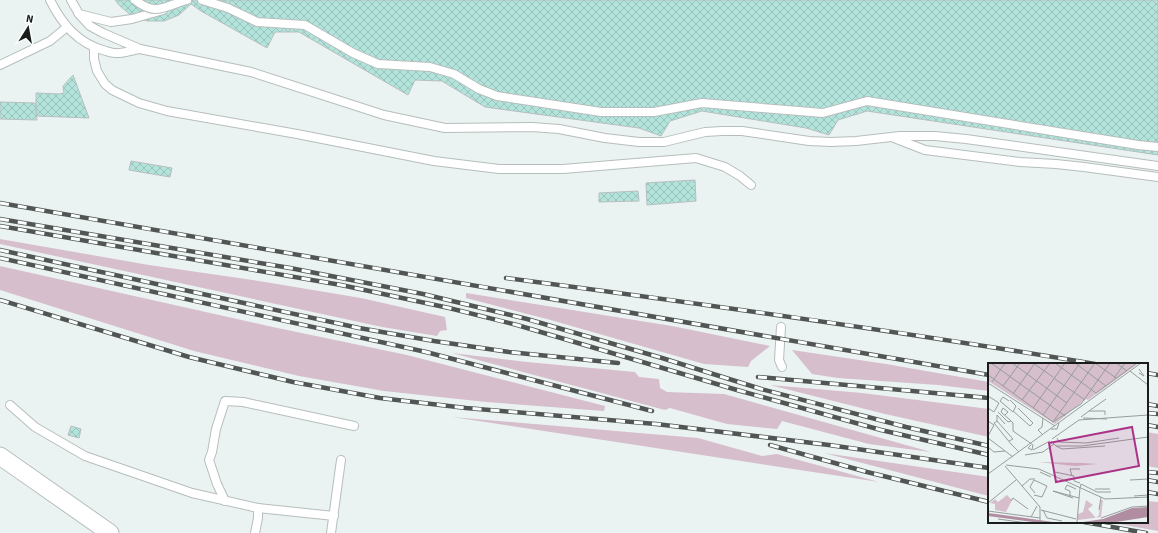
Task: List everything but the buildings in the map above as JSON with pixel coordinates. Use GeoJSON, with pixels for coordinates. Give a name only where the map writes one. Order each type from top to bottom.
{"type":"FeatureCollection","features":[{"type":"Feature","properties":{"kind":"street"},"geometry":{"type":"LineString","coordinates":[[0,456],[110,533]]}},
{"type":"Feature","properties":{"kind":"lane"},"geometry":{"type":"LineString","coordinates":[[50,0],[56,12],[67,27],[83,42],[94,48],[116,53],[140,49]]}},
{"type":"Feature","properties":{"kind":"lane"},"geometry":{"type":"LineString","coordinates":[[71,0],[79,14],[90,26],[140,49],[251,72],[384,115],[445,128],[532,127],[559,129],[605,138],[639,142],[664,142],[705,132],[722,131],[742,131],[809,141],[831,142],[892,137],[935,136],[1158,166]]}},
{"type":"Feature","properties":{"kind":"lane"},"geometry":{"type":"LineString","coordinates":[[135,0],[152,9],[160,9],[186,0]]}},
{"type":"Feature","properties":{"kind":"lane"},"geometry":{"type":"LineString","coordinates":[[79,14],[111,22],[132,19],[171,7],[186,0]]}},
{"type":"Feature","properties":{"kind":"lane"},"geometry":{"type":"LineString","coordinates":[[202,0],[228,8],[257,22],[305,25],[353,53],[378,64],[430,67],[454,74],[479,89],[497,96],[594,111],[654,112],[702,103],[823,113],[867,101],[1115,142],[1158,147]]}},
{"type":"Feature","properties":{"kind":"lane"},"geometry":{"type":"LineString","coordinates":[[0,65],[50,41],[67,27]]}},
{"type":"Feature","properties":{"kind":"lane"},"geometry":{"type":"LineString","coordinates":[[94,48],[94,59],[97,70],[105,84],[112,90],[139,103],[167,111],[297,134],[434,161],[499,169],[563,169],[696,158],[725,167],[751,185]]}},
{"type":"Feature","properties":{"kind":"lane"},"geometry":{"type":"LineString","coordinates":[[892,137],[925,150],[1020,162],[1084,167],[1158,178]]}},
{"type":"Feature","properties":{"kind":"lane"},"geometry":{"type":"LineString","coordinates":[[782,327],[779,360],[782,367]]}},
{"type":"Feature","properties":{"kind":"lane"},"geometry":{"type":"LineString","coordinates":[[225,501],[217,484],[209,460],[216,429],[225,401],[243,402],[354,426]]}},
{"type":"Feature","properties":{"kind":"lane"},"geometry":{"type":"LineString","coordinates":[[10,405],[35,427],[85,456],[192,493],[258,508],[334,516]]}},
{"type":"Feature","properties":{"kind":"lane"},"geometry":{"type":"LineString","coordinates":[[331,533],[341,460]]}},
{"type":"Feature","properties":{"kind":"lane"},"geometry":{"type":"LineString","coordinates":[[255,533],[258,508]]}},
{"type":"Feature","properties":{"kind":"shaded area"},"geometry":{"type":"Polygon","coordinates":[[[0,239],[149,265],[361,298],[445,317],[447,330],[440,331],[437,336],[382,327],[0,244],[0,239]]]}},
{"type":"Feature","properties":{"kind":"shaded area"},"geometry":{"type":"Polygon","coordinates":[[[0,266],[268,326],[407,355],[605,406],[604,411],[486,402],[384,391],[299,376],[194,351],[0,290],[0,266]]]}},
{"type":"Feature","properties":{"kind":"shaded area"},"geometry":{"type":"Polygon","coordinates":[[[466,293],[672,326],[770,346],[751,361],[748,367],[704,364],[547,319],[466,298],[466,293]]]}},
{"type":"Feature","properties":{"kind":"shaded area"},"geometry":{"type":"Polygon","coordinates":[[[792,350],[886,364],[988,382],[988,391],[938,385],[838,378],[812,374],[792,350]]]}},
{"type":"Feature","properties":{"kind":"shaded area"},"geometry":{"type":"Polygon","coordinates":[[[452,353],[527,362],[635,372],[639,377],[659,379],[660,388],[667,392],[724,394],[931,452],[869,444],[782,421],[777,429],[727,424],[670,408],[665,410],[452,353]]]}},
{"type":"Feature","properties":{"kind":"shaded area"},"geometry":{"type":"Polygon","coordinates":[[[770,385],[862,393],[988,409],[988,437],[885,414],[770,385]]]}},
{"type":"Feature","properties":{"kind":"shaded area"},"geometry":{"type":"Polygon","coordinates":[[[452,417],[698,438],[762,456],[777,454],[879,482],[452,417]]]}},
{"type":"Feature","properties":{"kind":"shaded area"},"geometry":{"type":"Polygon","coordinates":[[[1148,432],[1158,434],[1158,468],[1148,466],[1148,432]]]}},
{"type":"Feature","properties":{"kind":"shaded area"},"geometry":{"type":"Polygon","coordinates":[[[824,453],[988,477],[988,496],[824,453]]]}},
{"type":"Feature","properties":{"kind":"shaded area"},"geometry":{"type":"Polygon","coordinates":[[[1148,501],[1158,502],[1158,531],[1114,523],[1148,523],[1148,501]]]}},
{"type":"Feature","properties":{"kind":"railway"},"geometry":{"type":"LineString","coordinates":[[0,203],[988,375]]}},
{"type":"Feature","properties":{"kind":"railway"},"geometry":{"type":"LineString","coordinates":[[0,219],[290,268],[423,294],[527,319],[662,358],[761,389],[906,427],[988,446]]}},
{"type":"Feature","properties":{"kind":"railway"},"geometry":{"type":"LineString","coordinates":[[0,226],[341,285],[449,308],[517,325],[737,390],[881,430],[988,455]]}},
{"type":"Feature","properties":{"kind":"railway"},"geometry":{"type":"LineString","coordinates":[[0,250],[359,328],[509,352],[618,363]]}},
{"type":"Feature","properties":{"kind":"railway"},"geometry":{"type":"LineString","coordinates":[[0,258],[426,352],[652,411]]}},
{"type":"Feature","properties":{"kind":"railway"},"geometry":{"type":"LineString","coordinates":[[506,278],[801,318],[1089,363]]}},
{"type":"Feature","properties":{"kind":"railway"},"geometry":{"type":"LineString","coordinates":[[0,300],[189,357],[293,382],[380,398],[466,408],[656,424],[829,445],[988,468]]}},
{"type":"Feature","properties":{"kind":"railway"},"geometry":{"type":"LineString","coordinates":[[1148,373],[1158,375]]}},
{"type":"Feature","properties":{"kind":"railway"},"geometry":{"type":"LineString","coordinates":[[758,377],[988,398]]}},
{"type":"Feature","properties":{"kind":"railway"},"geometry":{"type":"LineString","coordinates":[[1148,404],[1158,406]]}},
{"type":"Feature","properties":{"kind":"railway"},"geometry":{"type":"LineString","coordinates":[[1148,413],[1158,414]]}},
{"type":"Feature","properties":{"kind":"railway"},"geometry":{"type":"LineString","coordinates":[[1148,425],[1158,427]]}},
{"type":"Feature","properties":{"kind":"railway"},"geometry":{"type":"LineString","coordinates":[[770,445],[867,472],[988,502]]}},
{"type":"Feature","properties":{"kind":"railway"},"geometry":{"type":"LineString","coordinates":[[1148,472],[1158,473]]}},
{"type":"Feature","properties":{"kind":"railway"},"geometry":{"type":"LineString","coordinates":[[1148,480],[1158,482]]}},
{"type":"Feature","properties":{"kind":"railway"},"geometry":{"type":"LineString","coordinates":[[1148,492],[1158,494]]}},
{"type":"Feature","properties":{"kind":"railway"},"geometry":{"type":"LineString","coordinates":[[1090,523],[1146,533]]}}]}
